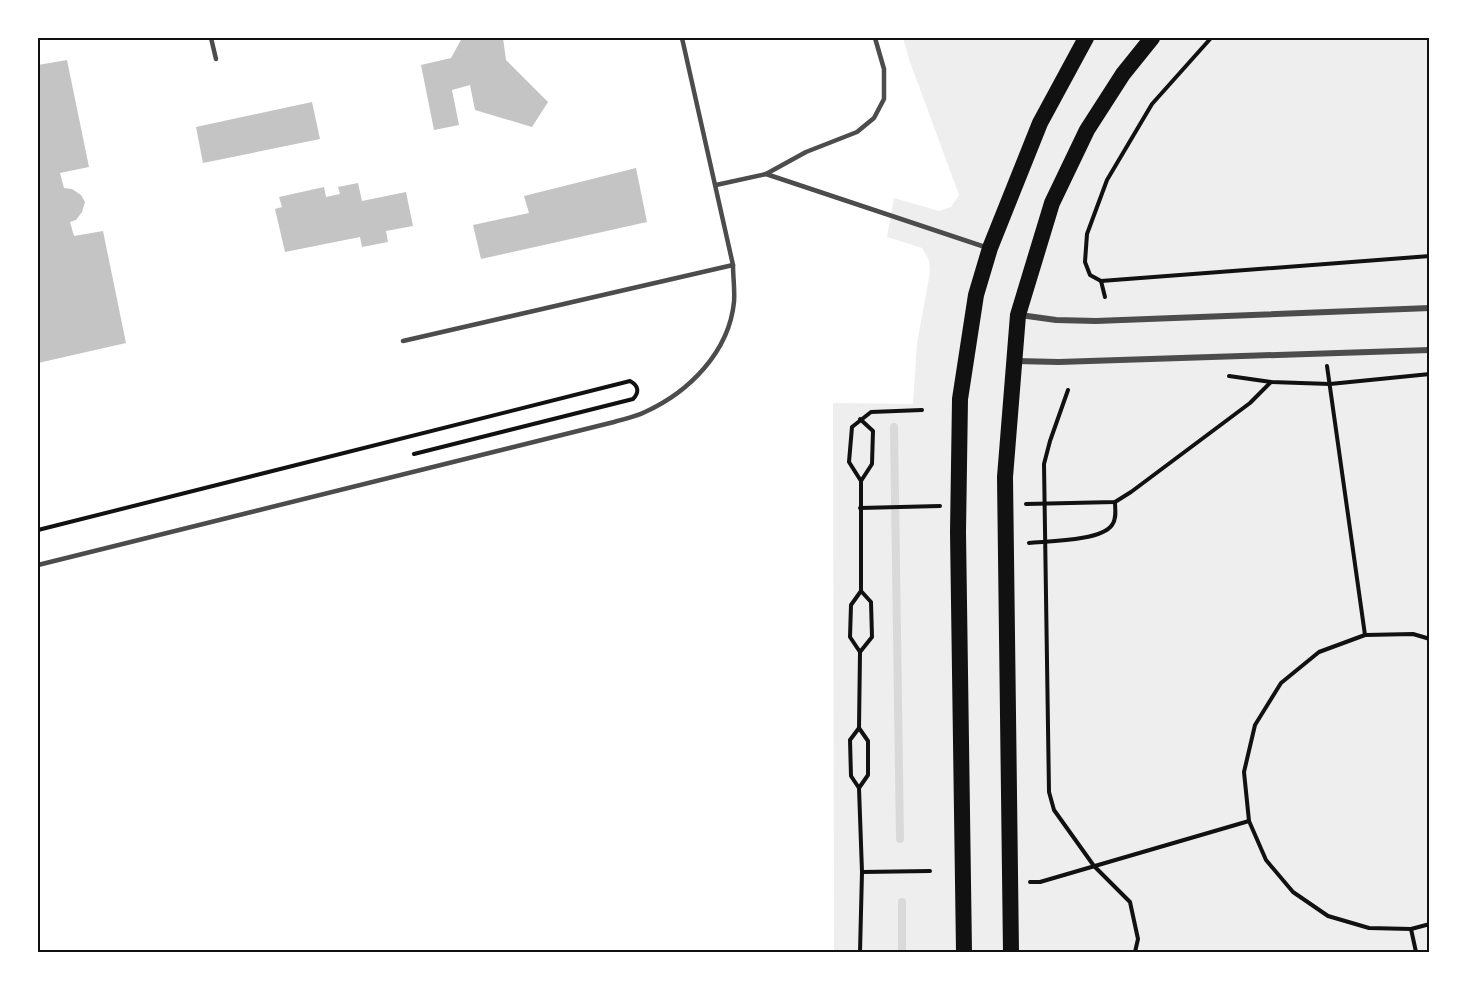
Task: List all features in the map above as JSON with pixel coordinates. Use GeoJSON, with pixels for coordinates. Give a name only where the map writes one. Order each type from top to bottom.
{"type":"FeatureCollection","features":[{"type":"Feature","properties":{"kind":"highway"},"geometry":{"type":"LineString","coordinates":[[964,952],[958,532],[960,399],[976,295],[990,248],[1040,123],[1086,38]]}},
{"type":"Feature","properties":{"kind":"highway"},"geometry":{"type":"LineString","coordinates":[[1011,952],[1005,477],[1018,315],[1052,203],[1087,130],[1123,74],[1152,38]]}},
{"type":"Feature","properties":{"kind":"street"},"geometry":{"type":"LineString","coordinates":[[1018,315],[1056,320],[1096,321],[1430,308]]}},
{"type":"Feature","properties":{"kind":"street"},"geometry":{"type":"LineString","coordinates":[[1014,360],[1059,363],[1430,350]]}},
{"type":"Feature","properties":{"kind":"lane"},"geometry":{"type":"LineString","coordinates":[[211,38],[216,59]]}},
{"type":"Feature","properties":{"kind":"lane"},"geometry":{"type":"LineString","coordinates":[[38,565],[614,422],[644,413],[672,397],[695,378],[713,357],[726,335],[734,302],[733,265],[682,38]]}},
{"type":"Feature","properties":{"kind":"lane"},"geometry":{"type":"LineString","coordinates":[[716,185],[766,174],[806,152],[856,132],[874,118],[885,99],[884,69],[875,38]]}},
{"type":"Feature","properties":{"kind":"lane"},"geometry":{"type":"LineString","coordinates":[[766,174],[990,248]]}},
{"type":"Feature","properties":{"kind":"lane"},"geometry":{"type":"LineString","coordinates":[[403,341],[733,265]]}},
{"type":"Feature","properties":{"kind":"path"},"geometry":{"type":"LineString","coordinates":[[1211,38],[1152,104],[1107,180],[1087,234],[1085,262],[1090,275],[1101,281],[1430,256]]}},
{"type":"Feature","properties":{"kind":"path"},"geometry":{"type":"LineString","coordinates":[[1101,281],[1105,297]]}},
{"type":"Feature","properties":{"kind":"path"},"geometry":{"type":"LineString","coordinates":[[1326,354],[1365,636]]}},
{"type":"Feature","properties":{"kind":"path"},"geometry":{"type":"LineString","coordinates":[[1229,376],[1271,382],[1330,384],[1430,374]]}},
{"type":"Feature","properties":{"kind":"path"},"geometry":{"type":"LineString","coordinates":[[38,530],[630,381],[636,384],[638,389],[633,399],[404,457]]}},
{"type":"Feature","properties":{"kind":"path"},"geometry":{"type":"LineString","coordinates":[[1109,503],[1115,502],[1250,403],[1271,382]]}},
{"type":"Feature","properties":{"kind":"path"},"geometry":{"type":"LineString","coordinates":[[1068,390],[1044,464],[1049,792],[1054,810],[1094,866],[1130,902],[1138,939],[1135,952]]}},
{"type":"Feature","properties":{"kind":"path"},"geometry":{"type":"LineString","coordinates":[[861,481],[849,462],[852,427],[871,412],[922,410]]}},
{"type":"Feature","properties":{"kind":"path"},"geometry":{"type":"LineString","coordinates":[[859,788],[868,776],[868,741],[859,728],[860,652],[850,637],[851,605],[861,591],[861,481],[872,464],[873,431],[860,419]]}},
{"type":"Feature","properties":{"kind":"path"},"geometry":{"type":"LineString","coordinates":[[1029,543],[1097,534],[1111,527],[1116,518],[1115,502]]}},
{"type":"Feature","properties":{"kind":"path"},"geometry":{"type":"LineString","coordinates":[[860,508],[884,507]]}},
{"type":"Feature","properties":{"kind":"path"},"geometry":{"type":"LineString","coordinates":[[860,652],[872,637],[871,602],[861,591]]}},
{"type":"Feature","properties":{"kind":"path"},"geometry":{"type":"LineString","coordinates":[[1430,639],[1413,634],[1365,636],[1319,652],[1281,683],[1255,725],[1244,772],[1249,821],[1266,860],[1293,892],[1328,916],[1369,928],[1411,929],[1430,924]]}},
{"type":"Feature","properties":{"kind":"path"},"geometry":{"type":"LineString","coordinates":[[859,728],[850,740],[851,776],[859,788],[862,872],[860,952]]}},
{"type":"Feature","properties":{"kind":"path"},"geometry":{"type":"LineString","coordinates":[[1011,881],[1040,882],[1249,821]]}},
{"type":"Feature","properties":{"kind":"path"},"geometry":{"type":"LineString","coordinates":[[862,872],[930,871]]}},
{"type":"Feature","properties":{"kind":"path"},"geometry":{"type":"LineString","coordinates":[[1411,929],[1416,952]]}},
{"type":"Feature","properties":{"kind":"shaded area"},"geometry":{"type":"Polygon","coordinates":[[[903,38],[1429,38],[1429,952],[834,952],[833,403],[913,404],[917,344],[930,272],[929,260],[922,248],[887,237],[894,198],[939,211],[951,207],[959,195],[903,38]]]}},
{"type":"Feature","properties":{"kind":"building"},"geometry":{"type":"Polygon","coordinates":[[[462,38],[503,38],[506,60],[548,102],[532,127],[475,110],[470,85],[452,90],[459,125],[434,130],[421,65],[451,58],[462,38]]]}},
{"type":"Feature","properties":{"kind":"building"},"geometry":{"type":"Polygon","coordinates":[[[67,60],[89,167],[60,173],[64,188],[72,189],[81,195],[85,202],[76,220],[70,222],[74,236],[103,231],[126,343],[38,363],[38,65],[67,60]]]}},
{"type":"Feature","properties":{"kind":"building"},"geometry":{"type":"Polygon","coordinates":[[[312,102],[320,139],[203,163],[196,127],[312,102]]]}},
{"type":"Feature","properties":{"kind":"building"},"geometry":{"type":"Polygon","coordinates":[[[636,168],[647,222],[481,259],[473,225],[529,213],[524,196],[636,168]]]}},
{"type":"Feature","properties":{"kind":"building"},"geometry":{"type":"Polygon","coordinates":[[[358,183],[362,201],[406,192],[413,226],[386,231],[388,242],[362,247],[360,237],[285,252],[275,209],[282,207],[279,197],[324,187],[326,197],[340,194],[338,187],[358,183]]]}},
{"type":"Feature","properties":{"kind":"waterway"},"geometry":{"type":"LineString","coordinates":[[894,427],[900,839]]}},
{"type":"Feature","properties":{"kind":"waterway"},"geometry":{"type":"LineString","coordinates":[[902,902],[902,952]]}}]}
